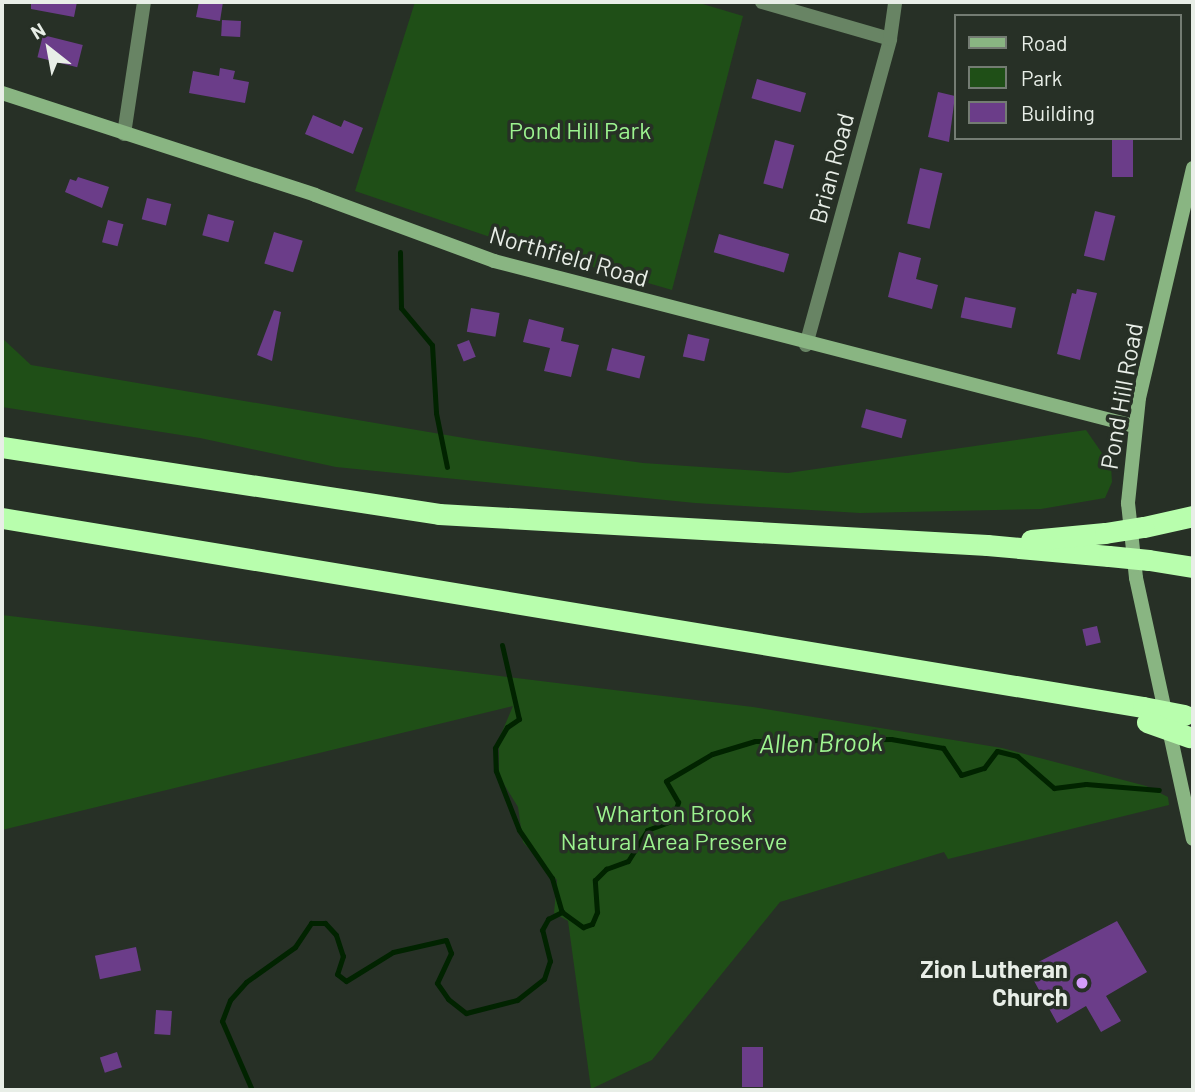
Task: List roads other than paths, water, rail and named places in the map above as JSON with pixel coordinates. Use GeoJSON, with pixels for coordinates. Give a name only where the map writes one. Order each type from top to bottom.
{"type":"FeatureCollection","features":[{"type":"Feature","properties":{"kind":"highway"},"geometry":{"type":"LineString","coordinates":[[2,447],[439,514],[987,545],[1149,560],[1193,567]]}},
{"type":"Feature","properties":{"kind":"highway"},"geometry":{"type":"LineString","coordinates":[[987,545],[1105,533],[1193,516]]}},
{"type":"Feature","properties":{"kind":"highway"},"geometry":{"type":"LineString","coordinates":[[2,518],[837,653],[1107,703],[1190,727]]}},
{"type":"Feature","properties":{"kind":"street"},"geometry":{"type":"LineString","coordinates":[[124,134],[144,2]]}},
{"type":"Feature","properties":{"kind":"street"},"geometry":{"type":"LineString","coordinates":[[762,2],[890,39]]}},
{"type":"Feature","properties":{"kind":"street","name":"Brian Road"},"geometry":{"type":"LineString","coordinates":[[806,345],[890,39],[895,2]]}},
{"type":"Feature","properties":{"kind":"street","name":"Northfield Road"},"geometry":{"type":"LineString","coordinates":[[2,93],[315,195],[494,261],[806,345],[1134,425]]}},
{"type":"Feature","properties":{"kind":"street","name":"Pond Hill Road"},"geometry":{"type":"LineString","coordinates":[[1193,168],[1134,425],[1128,503],[1136,578],[1193,839]]}},
{"type":"Feature","properties":{"kind":"waterway"},"geometry":{"type":"LineString","coordinates":[[400,252],[401,308],[432,345],[436,413],[447,467]]}},
{"type":"Feature","properties":{"kind":"waterway"},"geometry":{"type":"LineString","coordinates":[[502,645],[519,719],[507,727],[495,748],[496,771],[519,830],[552,878],[562,912]]}},
{"type":"Feature","properties":{"kind":"waterway","name":"Allen Brook"},"geometry":{"type":"LineString","coordinates":[[252,1090],[222,1021],[230,1000],[246,982],[295,947],[311,923],[325,923],[336,935],[343,956],[337,974],[346,981],[393,952],[446,940],[451,953],[437,983],[448,999],[466,1013],[517,1000],[544,979],[550,961],[542,930],[548,919],[562,912],[583,927],[592,924],[597,912],[595,880],[606,869],[628,861],[647,830],[672,821],[678,802],[666,781],[712,754],[755,741],[891,739],[943,748],[961,775],[984,768],[997,751],[1017,756],[1054,788],[1086,784],[1159,790]]}},
{"type":"Feature","properties":{"kind":"place","name":"Zion Lutheran Church"},"geometry":{"type":"Point","coordinates":[1082,983]}},
{"type":"Feature","properties":{"kind":"park label","name":"Pond Hill Park"},"geometry":{"type":"Point","coordinates":[580,130]}},
{"type":"Feature","properties":{"kind":"park label","name":"Wharton Brook Natural Area Preserve"},"geometry":{"type":"Point","coordinates":[674,827]}}]}
